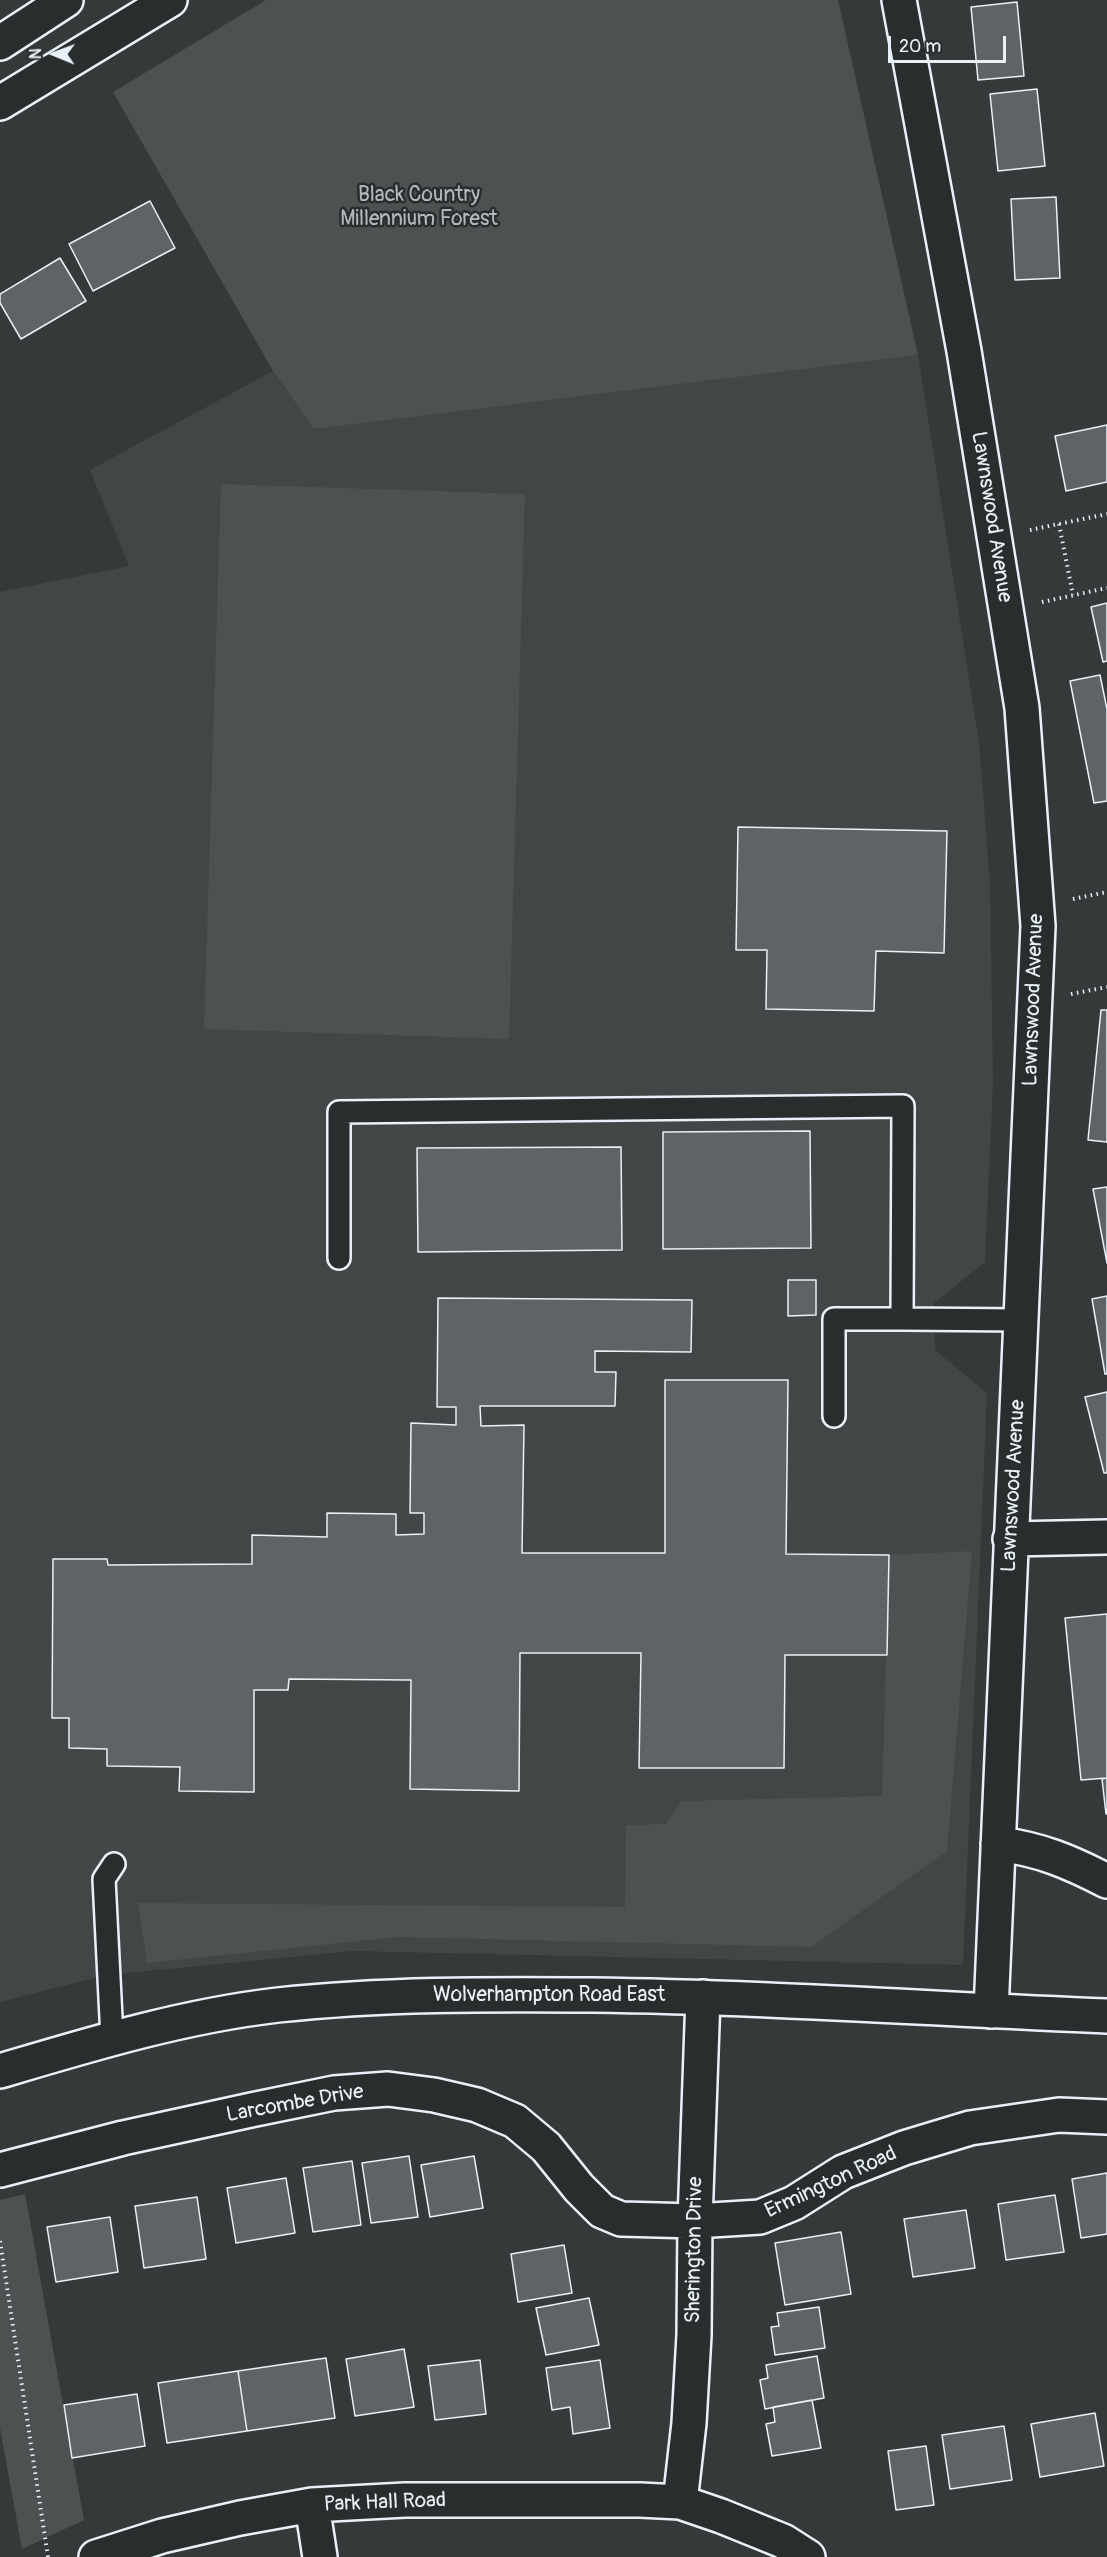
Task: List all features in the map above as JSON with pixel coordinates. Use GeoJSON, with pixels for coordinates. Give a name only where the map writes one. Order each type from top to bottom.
{"type":"FeatureCollection","features":[{"type":"Feature","properties":{"kind":"main road"},"geometry":{"type":"LineString","coordinates":[[0,43],[66,0]]}},
{"type":"Feature","properties":{"kind":"main road"},"geometry":{"type":"LineString","coordinates":[[0,103],[170,0]]}},
{"type":"Feature","properties":{"kind":"main road","name":"Lawnswood Avenue"},"geometry":{"type":"LineString","coordinates":[[899,0],[964,351],[1022,708],[1038,926],[991,2011]]}},
{"type":"Feature","properties":{"kind":"main road"},"geometry":{"type":"LineString","coordinates":[[1010,1539],[1107,1537]]}},
{"type":"Feature","properties":{"kind":"main road"},"geometry":{"type":"LineString","coordinates":[[999,1844],[1024,1847],[1061,1858],[1107,1881]]}},
{"type":"Feature","properties":{"kind":"main road","name":"Wolverhampton Road East"},"geometry":{"type":"LineString","coordinates":[[0,2071],[178,2021],[276,2005],[366,1998],[489,1994],[704,1996],[1107,2016]]}},
{"type":"Feature","properties":{"kind":"main road","name":"Sherington Drive"},"geometry":{"type":"LineString","coordinates":[[680,2502],[689,2423],[704,1996]]}},
{"type":"Feature","properties":{"kind":"main road","name":"Larcombe Drive"},"geometry":{"type":"LineString","coordinates":[[0,2170],[123,2138],[251,2110],[334,2093],[388,2089],[434,2095],[477,2105],[515,2121],[546,2147],[579,2188],[602,2211],[611,2215],[621,2218],[695,2221]]}},
{"type":"Feature","properties":{"kind":"main road","name":"Ermington Road"},"geometry":{"type":"LineString","coordinates":[[695,2221],[760,2217],[794,2203],[843,2172],[904,2148],[970,2128],[1059,2115],[1107,2117]]}},
{"type":"Feature","properties":{"kind":"main road","name":"Park Hall Road"},"geometry":{"type":"LineString","coordinates":[[96,2557],[162,2536],[240,2518],[312,2505],[417,2500],[640,2500],[680,2502],[783,2541],[808,2557]]}},
{"type":"Feature","properties":{"kind":"main road"},"geometry":{"type":"LineString","coordinates":[[312,2505],[320,2557]]}},
{"type":"Feature","properties":{"kind":"lane"},"geometry":{"type":"LineString","coordinates":[[339,1258],[339,1112],[903,1106],[902,1319]]}},
{"type":"Feature","properties":{"kind":"lane"},"geometry":{"type":"LineString","coordinates":[[834,1416],[834,1319],[1022,1320]]}},
{"type":"Feature","properties":{"kind":"lane"},"geometry":{"type":"LineString","coordinates":[[112,2038],[104,1880],[114,1864]]}},
{"type":"Feature","properties":{"kind":"path"},"geometry":{"type":"LineString","coordinates":[[994,538],[1107,514]]}},
{"type":"Feature","properties":{"kind":"path"},"geometry":{"type":"LineString","coordinates":[[1059,524],[1073,595]]}},
{"type":"Feature","properties":{"kind":"path"},"geometry":{"type":"LineString","coordinates":[[1006,609],[1107,588]]}},
{"type":"Feature","properties":{"kind":"path"},"geometry":{"type":"LineString","coordinates":[[0,2241],[48,2557]]}},
{"type":"Feature","properties":{"kind":"shaded area"},"geometry":{"type":"Polygon","coordinates":[[[918,355],[979,742],[990,884],[993,1082],[985,1262],[934,1303],[935,1350],[987,1393],[963,1965],[353,1951],[106,1975],[0,2002],[0,592],[129,566],[90,470],[273,371],[314,429],[918,355]]]}},
{"type":"Feature","properties":{"kind":"green space","name":"Black Country Millennium Forest"},"geometry":{"type":"Polygon","coordinates":[[[266,0],[838,0],[918,355],[314,429],[273,371],[113,92],[266,0]]]}},
{"type":"Feature","properties":{"kind":"green space"},"geometry":{"type":"Polygon","coordinates":[[[221,484],[525,494],[509,1039],[204,1029],[221,484]]]}},
{"type":"Feature","properties":{"kind":"green space"},"geometry":{"type":"Polygon","coordinates":[[[972,1551],[947,1851],[811,1947],[398,1937],[147,1963],[138,1903],[625,1907],[626,1825],[666,1824],[682,1801],[882,1796],[889,1555],[972,1551]]]}},
{"type":"Feature","properties":{"kind":"green space"},"geometry":{"type":"Polygon","coordinates":[[[25,2194],[84,2520],[22,2549],[0,2428],[0,2200],[25,2194]]]}},
{"type":"Feature","properties":{"kind":"building"},"geometry":{"type":"Polygon","coordinates":[[[1017,2],[1024,76],[978,80],[971,7],[1017,2]]]}},
{"type":"Feature","properties":{"kind":"building"},"geometry":{"type":"Polygon","coordinates":[[[1037,89],[1045,166],[998,171],[990,94],[1037,89]]]}},
{"type":"Feature","properties":{"kind":"building"},"geometry":{"type":"Polygon","coordinates":[[[1056,197],[1060,278],[1015,280],[1011,199],[1056,197]]]}},
{"type":"Feature","properties":{"kind":"building"},"geometry":{"type":"Polygon","coordinates":[[[150,201],[175,248],[93,291],[69,244],[150,201]]]}},
{"type":"Feature","properties":{"kind":"building"},"geometry":{"type":"Polygon","coordinates":[[[60,258],[86,301],[21,339],[0,303],[0,294],[60,258]]]}},
{"type":"Feature","properties":{"kind":"building"},"geometry":{"type":"Polygon","coordinates":[[[1107,425],[1107,482],[1066,491],[1055,436],[1107,425]]]}},
{"type":"Feature","properties":{"kind":"building"},"geometry":{"type":"Polygon","coordinates":[[[1107,603],[1107,661],[1103,662],[1091,607],[1107,603]]]}},
{"type":"Feature","properties":{"kind":"building"},"geometry":{"type":"Polygon","coordinates":[[[1100,675],[1107,709],[1107,801],[1094,803],[1070,681],[1100,675]]]}},
{"type":"Feature","properties":{"kind":"building"},"geometry":{"type":"Polygon","coordinates":[[[738,827],[947,831],[944,953],[876,951],[874,1011],[766,1009],[767,950],[736,950],[738,827]]]}},
{"type":"Feature","properties":{"kind":"building"},"geometry":{"type":"Polygon","coordinates":[[[1101,1010],[1107,1010],[1107,1142],[1088,1140],[1101,1010]]]}},
{"type":"Feature","properties":{"kind":"building"},"geometry":{"type":"Polygon","coordinates":[[[810,1131],[811,1248],[663,1249],[663,1132],[810,1131]]]}},
{"type":"Feature","properties":{"kind":"building"},"geometry":{"type":"Polygon","coordinates":[[[621,1147],[622,1250],[418,1252],[417,1148],[621,1147]]]}},
{"type":"Feature","properties":{"kind":"building"},"geometry":{"type":"Polygon","coordinates":[[[1107,1187],[1107,1263],[1093,1189],[1107,1187]]]}},
{"type":"Feature","properties":{"kind":"building"},"geometry":{"type":"Polygon","coordinates":[[[788,1280],[816,1280],[816,1315],[788,1316],[788,1280]]]}},
{"type":"Feature","properties":{"kind":"building"},"geometry":{"type":"Polygon","coordinates":[[[1107,1296],[1107,1374],[1105,1374],[1092,1299],[1107,1296]]]}},
{"type":"Feature","properties":{"kind":"building"},"geometry":{"type":"Polygon","coordinates":[[[438,1298],[692,1300],[691,1352],[595,1351],[595,1372],[616,1372],[615,1406],[480,1406],[481,1426],[524,1425],[522,1553],[665,1553],[665,1380],[788,1380],[786,1554],[889,1555],[887,1655],[785,1655],[784,1768],[639,1768],[641,1653],[520,1653],[519,1791],[410,1789],[411,1680],[289,1679],[288,1690],[254,1690],[254,1792],[179,1791],[180,1767],[107,1766],[107,1749],[69,1748],[69,1718],[52,1718],[53,1559],[107,1559],[108,1565],[252,1564],[252,1535],[327,1537],[327,1513],[396,1514],[396,1535],[424,1534],[424,1513],[410,1513],[411,1423],[456,1425],[456,1407],[437,1407],[438,1298]]]}},
{"type":"Feature","properties":{"kind":"building"},"geometry":{"type":"Polygon","coordinates":[[[1107,1392],[1107,1473],[1104,1473],[1085,1397],[1107,1392]]]}},
{"type":"Feature","properties":{"kind":"building"},"geometry":{"type":"Polygon","coordinates":[[[1107,1614],[1107,1778],[1081,1780],[1065,1618],[1107,1614]]]}},
{"type":"Feature","properties":{"kind":"building"},"geometry":{"type":"Polygon","coordinates":[[[1107,1778],[1107,1814],[1106,1814],[1102,1779],[1107,1778]]]}},
{"type":"Feature","properties":{"kind":"building"},"geometry":{"type":"Polygon","coordinates":[[[409,2156],[418,2217],[371,2223],[362,2163],[409,2156]]]}},
{"type":"Feature","properties":{"kind":"building"},"geometry":{"type":"Polygon","coordinates":[[[474,2156],[483,2208],[430,2217],[421,2165],[474,2156]]]}},
{"type":"Feature","properties":{"kind":"building"},"geometry":{"type":"Polygon","coordinates":[[[352,2161],[361,2225],[313,2232],[303,2168],[352,2161]]]}},
{"type":"Feature","properties":{"kind":"building"},"geometry":{"type":"Polygon","coordinates":[[[1107,2173],[1107,2234],[1081,2238],[1072,2179],[1107,2173]]]}},
{"type":"Feature","properties":{"kind":"building"},"geometry":{"type":"Polygon","coordinates":[[[286,2178],[295,2233],[236,2243],[227,2188],[286,2178]]]}},
{"type":"Feature","properties":{"kind":"building"},"geometry":{"type":"Polygon","coordinates":[[[1055,2195],[1064,2252],[1006,2260],[998,2204],[1055,2195]]]}},
{"type":"Feature","properties":{"kind":"building"},"geometry":{"type":"Polygon","coordinates":[[[197,2197],[206,2259],[144,2268],[135,2206],[197,2197]]]}},
{"type":"Feature","properties":{"kind":"building"},"geometry":{"type":"Polygon","coordinates":[[[966,2210],[975,2268],[913,2277],[904,2219],[966,2210]]]}},
{"type":"Feature","properties":{"kind":"building"},"geometry":{"type":"Polygon","coordinates":[[[110,2217],[118,2272],[56,2282],[47,2227],[110,2217]]]}},
{"type":"Feature","properties":{"kind":"building"},"geometry":{"type":"Polygon","coordinates":[[[841,2232],[851,2294],[785,2305],[775,2243],[841,2232]]]}},
{"type":"Feature","properties":{"kind":"building"},"geometry":{"type":"Polygon","coordinates":[[[564,2245],[572,2293],[518,2302],[511,2254],[564,2245]]]}},
{"type":"Feature","properties":{"kind":"building"},"geometry":{"type":"Polygon","coordinates":[[[589,2298],[599,2345],[546,2355],[536,2308],[589,2298]]]}},
{"type":"Feature","properties":{"kind":"building"},"geometry":{"type":"Polygon","coordinates":[[[819,2307],[825,2348],[775,2355],[771,2327],[779,2326],[777,2313],[819,2307]]]}},
{"type":"Feature","properties":{"kind":"building"},"geometry":{"type":"Polygon","coordinates":[[[404,2349],[414,2407],[355,2416],[346,2359],[404,2349]]]}},
{"type":"Feature","properties":{"kind":"building"},"geometry":{"type":"Polygon","coordinates":[[[817,2356],[824,2398],[765,2409],[760,2380],[768,2378],[766,2365],[817,2356]]]}},
{"type":"Feature","properties":{"kind":"building"},"geometry":{"type":"Polygon","coordinates":[[[326,2358],[335,2418],[247,2431],[238,2371],[326,2358]]]}},
{"type":"Feature","properties":{"kind":"building"},"geometry":{"type":"Polygon","coordinates":[[[480,2360],[486,2414],[435,2420],[428,2366],[480,2360]]]}},
{"type":"Feature","properties":{"kind":"building"},"geometry":{"type":"Polygon","coordinates":[[[600,2360],[610,2428],[573,2434],[570,2407],[552,2410],[546,2368],[600,2360]]]}},
{"type":"Feature","properties":{"kind":"building"},"geometry":{"type":"Polygon","coordinates":[[[238,2371],[247,2431],[167,2443],[158,2383],[238,2371]]]}},
{"type":"Feature","properties":{"kind":"building"},"geometry":{"type":"Polygon","coordinates":[[[137,2394],[145,2446],[72,2458],[64,2405],[137,2394]]]}},
{"type":"Feature","properties":{"kind":"building"},"geometry":{"type":"Polygon","coordinates":[[[812,2400],[821,2448],[772,2456],[766,2424],[775,2422],[773,2407],[812,2400]]]}},
{"type":"Feature","properties":{"kind":"building"},"geometry":{"type":"Polygon","coordinates":[[[1095,2413],[1104,2466],[1040,2477],[1031,2424],[1095,2413]]]}},
{"type":"Feature","properties":{"kind":"building"},"geometry":{"type":"Polygon","coordinates":[[[1004,2426],[1012,2480],[950,2489],[942,2435],[1004,2426]]]}},
{"type":"Feature","properties":{"kind":"building"},"geometry":{"type":"Polygon","coordinates":[[[926,2446],[934,2505],[896,2510],[888,2451],[926,2446]]]}}]}
